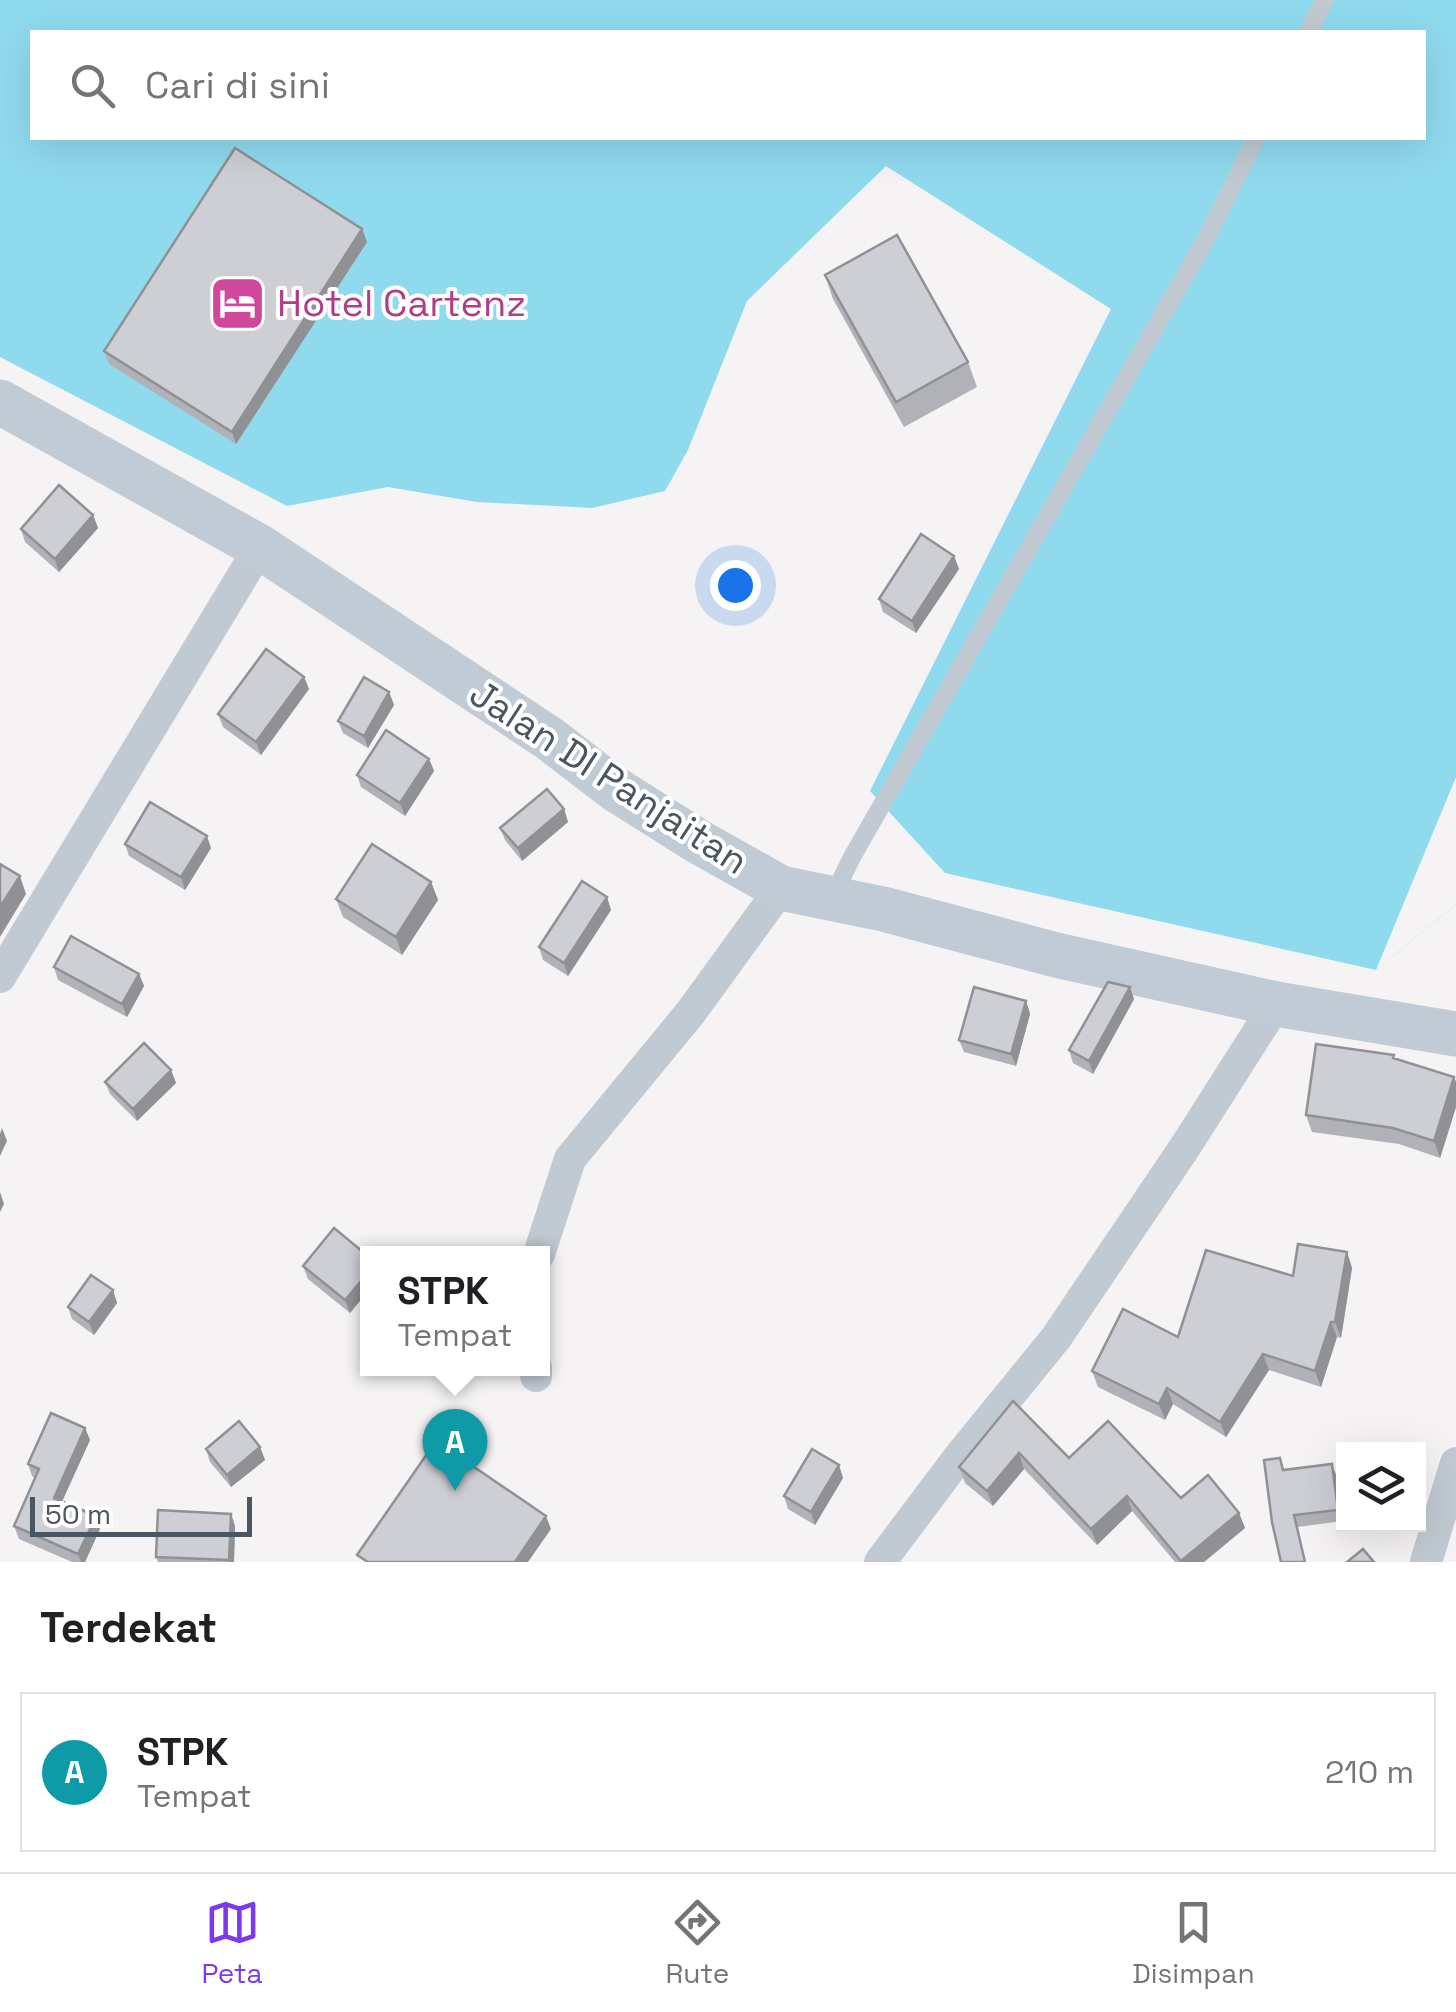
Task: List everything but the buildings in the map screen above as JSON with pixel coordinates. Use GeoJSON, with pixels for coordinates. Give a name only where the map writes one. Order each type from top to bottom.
{"type":"FeatureCollection","features":[{"type":"Feature","properties":{"kind":"main road","name":"Jalan DI Panjaitan"},"geometry":{"type":"LineString","coordinates":[[0,402],[260,547],[550,739],[615,789],[781,888],[1276,1004],[1456,1034]]}},
{"type":"Feature","properties":{"kind":"street"},"geometry":{"type":"LineString","coordinates":[[0,977],[260,547]]}},
{"type":"Feature","properties":{"kind":"street"},"geometry":{"type":"LineString","coordinates":[[542,1246],[570,1159],[691,1012],[781,888]]}},
{"type":"Feature","properties":{"kind":"street"},"geometry":{"type":"LineString","coordinates":[[880,1562],[1056,1338],[1276,1004]]}},
{"type":"Feature","properties":{"kind":"street"},"geometry":{"type":"LineString","coordinates":[[1426,1562],[1456,1464]]}},
{"type":"Feature","properties":{"kind":"lane"},"geometry":{"type":"LineString","coordinates":[[1309,30],[1324,0]]}},
{"type":"Feature","properties":{"kind":"lane"},"geometry":{"type":"LineString","coordinates":[[832,898],[852,856],[1207,237],[1255,140]]}},
{"type":"Feature","properties":{"kind":"water"},"geometry":{"type":"Polygon","coordinates":[[[0,0],[1456,0],[1456,904],[1376,970],[945,873],[870,791],[1111,309],[886,166],[747,301],[688,450],[665,491],[592,508],[477,502],[388,487],[287,506],[0,357],[0,0]]]}},
{"type":"Feature","properties":{"kind":"pier"},"geometry":{"type":"Polygon","coordinates":[[[1456,777],[1456,904],[1376,970],[1456,777]]]}},
{"type":"Feature","properties":{"kind":"place","name":"Hotel Cartenz"},"geometry":{"type":"Point","coordinates":[238,303]}},
{"type":"Feature","properties":{"kind":"place","name":"STPK"},"geometry":{"type":"Point","coordinates":[455,1491]}}]}
